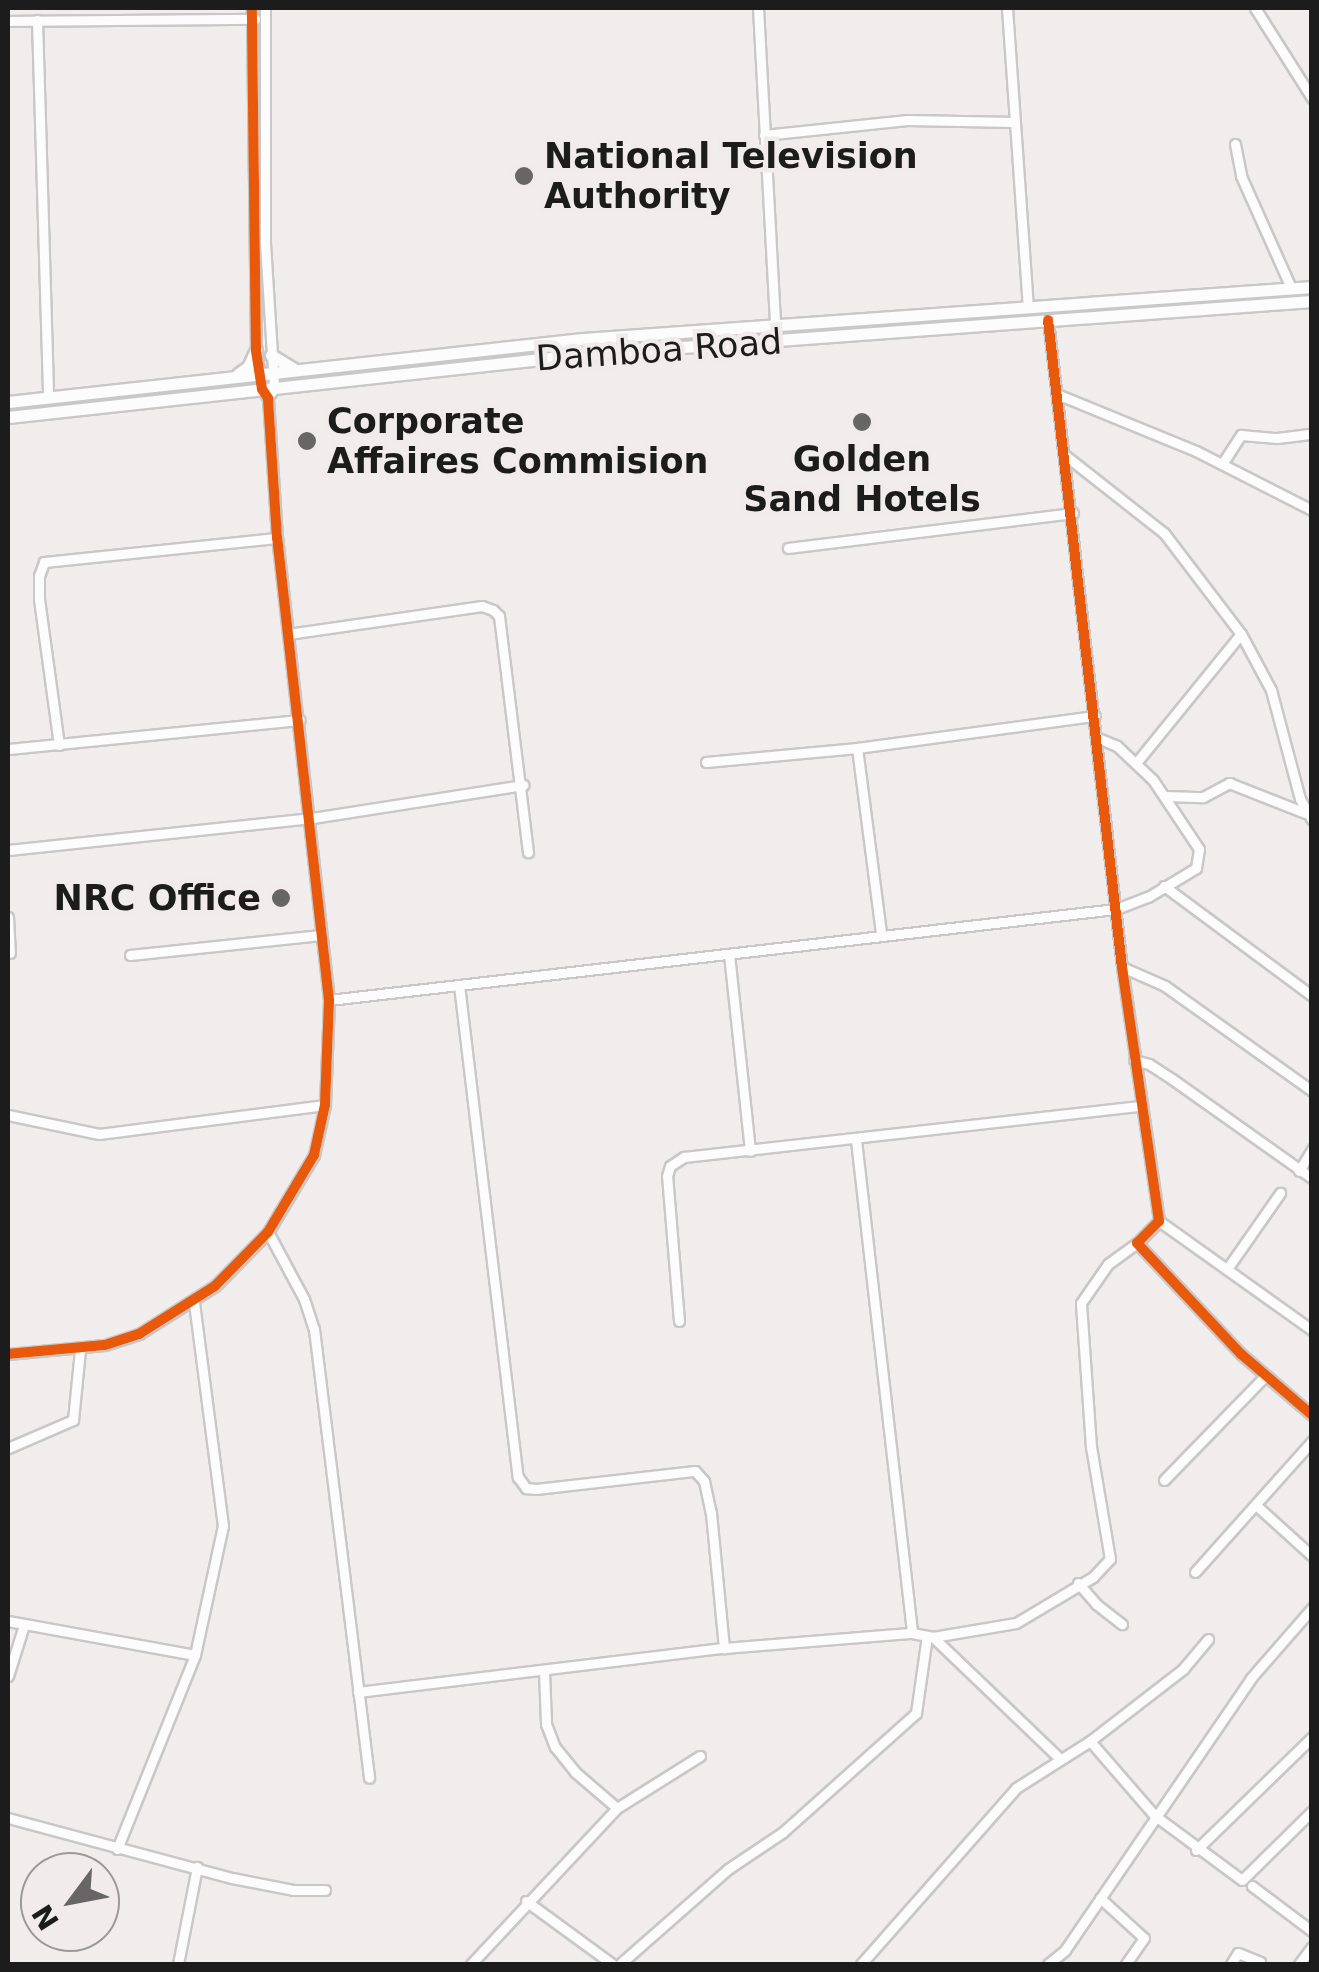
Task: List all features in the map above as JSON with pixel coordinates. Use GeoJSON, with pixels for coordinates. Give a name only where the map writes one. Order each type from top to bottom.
{"type":"FeatureCollection","features":[{"type":"Feature","properties":{"kind":"main road","name":"Damboa Road"},"geometry":{"type":"LineString","coordinates":[[8,402],[563,341],[1312,286]]}},
{"type":"Feature","properties":{"kind":"main road","name":"Damboa Road"},"geometry":{"type":"LineString","coordinates":[[8,417],[268,392],[587,354],[1312,300]]}},
{"type":"Feature","properties":{"kind":"main road"},"geometry":{"type":"LineString","coordinates":[[231,377],[248,367],[256,350]]}},
{"type":"Feature","properties":{"kind":"main road"},"geometry":{"type":"LineString","coordinates":[[271,355],[288,368],[304,370]]}},
{"type":"Feature","properties":{"kind":"street"},"geometry":{"type":"LineString","coordinates":[[265,8],[266,243],[271,355],[265,374]]}},
{"type":"Feature","properties":{"kind":"street"},"geometry":{"type":"LineString","coordinates":[[758,8],[776,342]]}},
{"type":"Feature","properties":{"kind":"street"},"geometry":{"type":"LineString","coordinates":[[1007,8],[1028,307]]}},
{"type":"Feature","properties":{"kind":"street"},"geometry":{"type":"LineString","coordinates":[[1255,8],[1312,98]]}},
{"type":"Feature","properties":{"kind":"street"},"geometry":{"type":"LineString","coordinates":[[8,20],[252,13],[265,20]]}},
{"type":"Feature","properties":{"kind":"street"},"geometry":{"type":"LineString","coordinates":[[8,1354],[80,1350],[139,1334],[194,1302],[248,1256],[268,1232],[314,1155],[326,1105],[330,1000],[277,538],[268,392],[256,350],[252,13]]}},
{"type":"Feature","properties":{"kind":"street"},"geometry":{"type":"LineString","coordinates":[[38,20],[48,397]]}},
{"type":"Feature","properties":{"kind":"street"},"geometry":{"type":"LineString","coordinates":[[764,135],[906,120],[1015,122]]}},
{"type":"Feature","properties":{"kind":"street"},"geometry":{"type":"LineString","coordinates":[[1236,144],[1241,176],[1292,288]]}},
{"type":"Feature","properties":{"kind":"street"},"geometry":{"type":"LineString","coordinates":[[1048,320],[1122,967],[1159,1221],[1312,1330]]}},
{"type":"Feature","properties":{"kind":"street"},"geometry":{"type":"LineString","coordinates":[[1057,394],[1222,464],[1312,510]]}},
{"type":"Feature","properties":{"kind":"street"},"geometry":{"type":"LineString","coordinates":[[1222,464],[1242,435],[1277,438],[1312,434]]}},
{"type":"Feature","properties":{"kind":"street"},"geometry":{"type":"LineString","coordinates":[[1066,456],[1164,533],[1241,634],[1271,690],[1308,817]]}},
{"type":"Feature","properties":{"kind":"street"},"geometry":{"type":"LineString","coordinates":[[788,548],[1073,514]]}},
{"type":"Feature","properties":{"kind":"street"},"geometry":{"type":"LineString","coordinates":[[59,745],[39,599],[44,562],[277,538]]}},
{"type":"Feature","properties":{"kind":"street"},"geometry":{"type":"LineString","coordinates":[[288,634],[482,606],[499,616],[524,785],[528,852]]}},
{"type":"Feature","properties":{"kind":"street"},"geometry":{"type":"LineString","coordinates":[[1136,763],[1241,634]]}},
{"type":"Feature","properties":{"kind":"street"},"geometry":{"type":"LineString","coordinates":[[706,762],[857,748],[1094,716]]}},
{"type":"Feature","properties":{"kind":"street"},"geometry":{"type":"LineString","coordinates":[[8,760],[9,749],[300,720]]}},
{"type":"Feature","properties":{"kind":"street"},"geometry":{"type":"LineString","coordinates":[[330,1000],[1116,909],[1196,868],[1199,859],[1198,850],[1164,796],[1118,746],[1098,738]]}},
{"type":"Feature","properties":{"kind":"street"},"geometry":{"type":"LineString","coordinates":[[857,748],[881,934]]}},
{"type":"Feature","properties":{"kind":"street"},"geometry":{"type":"LineString","coordinates":[[1164,796],[1204,797],[1229,783],[1308,817]]}},
{"type":"Feature","properties":{"kind":"street"},"geometry":{"type":"LineString","coordinates":[[8,850],[312,818],[524,785]]}},
{"type":"Feature","properties":{"kind":"street"},"geometry":{"type":"LineString","coordinates":[[1164,886],[1308,994],[1312,978]]}},
{"type":"Feature","properties":{"kind":"street"},"geometry":{"type":"LineString","coordinates":[[8,917],[10,953]]}},
{"type":"Feature","properties":{"kind":"street"},"geometry":{"type":"LineString","coordinates":[[130,955],[321,935]]}},
{"type":"Feature","properties":{"kind":"street"},"geometry":{"type":"LineString","coordinates":[[729,954],[750,1151]]}},
{"type":"Feature","properties":{"kind":"street"},"geometry":{"type":"LineString","coordinates":[[1122,967],[1165,986],[1312,1091]]}},
{"type":"Feature","properties":{"kind":"street"},"geometry":{"type":"LineString","coordinates":[[459,985],[518,1477],[526,1488],[536,1489],[695,1472],[704,1480],[711,1513],[724,1648]]}},
{"type":"Feature","properties":{"kind":"street"},"geometry":{"type":"LineString","coordinates":[[1134,1060],[1149,1064],[1172,1079],[1312,1178]]}},
{"type":"Feature","properties":{"kind":"street"},"geometry":{"type":"LineString","coordinates":[[8,1115],[99,1134],[326,1105]]}},
{"type":"Feature","properties":{"kind":"street"},"geometry":{"type":"LineString","coordinates":[[679,1321],[667,1176],[670,1166],[684,1157],[1142,1106]]}},
{"type":"Feature","properties":{"kind":"street"},"geometry":{"type":"LineString","coordinates":[[856,1140],[912,1633]]}},
{"type":"Feature","properties":{"kind":"street"},"geometry":{"type":"LineString","coordinates":[[1299,1171],[1312,1149]]}},
{"type":"Feature","properties":{"kind":"street"},"geometry":{"type":"LineString","coordinates":[[1228,1268],[1280,1193]]}},
{"type":"Feature","properties":{"kind":"street"},"geometry":{"type":"LineString","coordinates":[[358,1692],[724,1648],[912,1633],[930,1636],[1016,1623],[1093,1577],[1110,1559],[1090,1447],[1081,1302],[1108,1264],[1159,1221]]}},
{"type":"Feature","properties":{"kind":"street"},"geometry":{"type":"LineString","coordinates":[[268,1232],[304,1299],[314,1329],[369,1778]]}},
{"type":"Feature","properties":{"kind":"street"},"geometry":{"type":"LineString","coordinates":[[1137,1243],[1190,1302],[1308,1412],[1312,1398]]}},
{"type":"Feature","properties":{"kind":"street"},"geometry":{"type":"LineString","coordinates":[[117,1849],[195,1655],[223,1526],[194,1302]]}},
{"type":"Feature","properties":{"kind":"street"},"geometry":{"type":"LineString","coordinates":[[8,1448],[73,1420],[80,1350]]}},
{"type":"Feature","properties":{"kind":"street"},"geometry":{"type":"LineString","coordinates":[[1164,1480],[1266,1375]]}},
{"type":"Feature","properties":{"kind":"street"},"geometry":{"type":"LineString","coordinates":[[1195,1572],[1258,1507],[1312,1441]]}},
{"type":"Feature","properties":{"kind":"street"},"geometry":{"type":"LineString","coordinates":[[1258,1507],[1312,1556]]}},
{"type":"Feature","properties":{"kind":"street"},"geometry":{"type":"LineString","coordinates":[[1078,1583],[1096,1604],[1122,1624]]}},
{"type":"Feature","properties":{"kind":"street"},"geometry":{"type":"LineString","coordinates":[[1055,1963],[1250,1678],[1312,1608]]}},
{"type":"Feature","properties":{"kind":"street"},"geometry":{"type":"LineString","coordinates":[[8,1621],[195,1655]]}},
{"type":"Feature","properties":{"kind":"street"},"geometry":{"type":"LineString","coordinates":[[8,1676],[24,1626]]}},
{"type":"Feature","properties":{"kind":"street"},"geometry":{"type":"LineString","coordinates":[[930,1636],[1059,1758]]}},
{"type":"Feature","properties":{"kind":"street"},"geometry":{"type":"LineString","coordinates":[[620,1964],[728,1869],[783,1832],[916,1713],[930,1636]]}},
{"type":"Feature","properties":{"kind":"street"},"geometry":{"type":"LineString","coordinates":[[861,1964],[1016,1788],[1090,1741],[1183,1670],[1208,1639]]}},
{"type":"Feature","properties":{"kind":"street"},"geometry":{"type":"LineString","coordinates":[[544,1671],[546,1724],[555,1746],[575,1772],[618,1808]]}},
{"type":"Feature","properties":{"kind":"street"},"geometry":{"type":"LineString","coordinates":[[1196,1850],[1312,1737]]}},
{"type":"Feature","properties":{"kind":"street"},"geometry":{"type":"LineString","coordinates":[[1090,1741],[1154,1815],[1196,1850],[1242,1880],[1312,1811]]}},
{"type":"Feature","properties":{"kind":"street"},"geometry":{"type":"LineString","coordinates":[[471,1964],[526,1901],[618,1808],[700,1756]]}},
{"type":"Feature","properties":{"kind":"street"},"geometry":{"type":"LineString","coordinates":[[8,1818],[117,1849],[293,1890],[325,1890]]}},
{"type":"Feature","properties":{"kind":"street"},"geometry":{"type":"LineString","coordinates":[[178,1964],[197,1867]]}},
{"type":"Feature","properties":{"kind":"street"},"geometry":{"type":"LineString","coordinates":[[1252,1886],[1312,1930]]}},
{"type":"Feature","properties":{"kind":"street"},"geometry":{"type":"LineString","coordinates":[[1100,1898],[1144,1938],[1126,1964]]}},
{"type":"Feature","properties":{"kind":"street"},"geometry":{"type":"LineString","coordinates":[[526,1901],[612,1964]]}},
{"type":"Feature","properties":{"kind":"street"},"geometry":{"type":"LineString","coordinates":[[1299,1964],[1312,1947]]}},
{"type":"Feature","properties":{"kind":"street"},"geometry":{"type":"LineString","coordinates":[[1231,1964],[1238,1953],[1260,1962]]}},
{"type":"Feature","properties":{"kind":"cycle path"},"geometry":{"type":"LineString","coordinates":[[8,1354],[105,1345],[139,1334],[215,1286],[268,1232],[314,1155],[325,1105],[329,1000],[277,538],[268,398],[262,389],[256,350],[252,8]]}},
{"type":"Feature","properties":{"kind":"cycle path"},"geometry":{"type":"LineString","coordinates":[[1048,320],[1122,967],[1159,1221],[1137,1243],[1241,1354],[1312,1415]]}},
{"type":"Feature","properties":{"kind":"place","name":"National Television Authority"},"geometry":{"type":"Point","coordinates":[524,176]}},
{"type":"Feature","properties":{"kind":"place","name":"Golden Sand Hotels"},"geometry":{"type":"Point","coordinates":[862,422]}},
{"type":"Feature","properties":{"kind":"place","name":"Corporate Affaires Commision"},"geometry":{"type":"Point","coordinates":[307,441]}},
{"type":"Feature","properties":{"kind":"place","name":"NRC Office"},"geometry":{"type":"Point","coordinates":[281,898]}}]}
